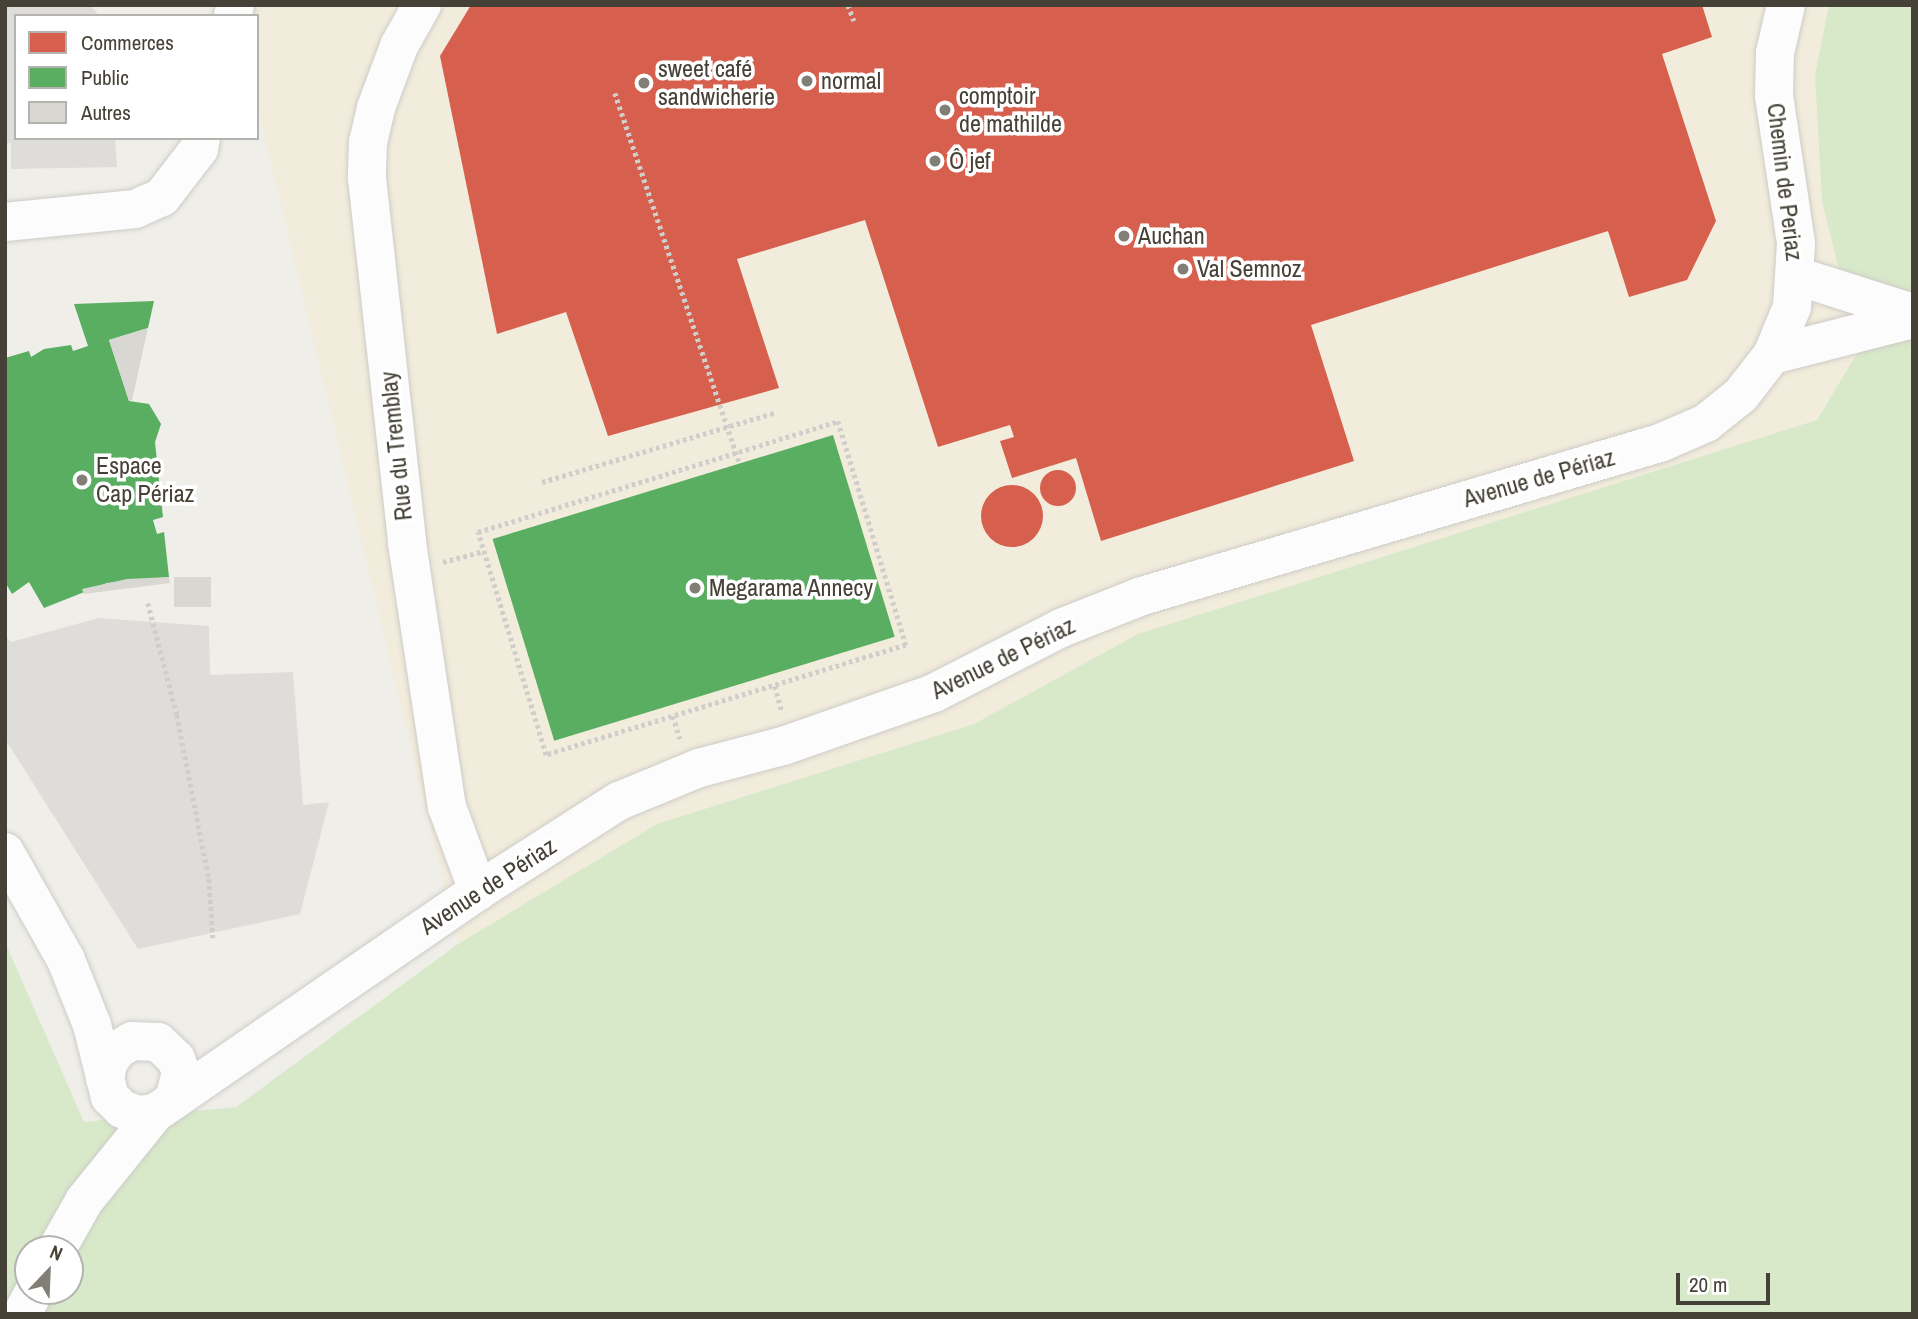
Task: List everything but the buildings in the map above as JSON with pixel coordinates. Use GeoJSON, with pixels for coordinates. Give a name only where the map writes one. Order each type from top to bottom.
{"type":"FeatureCollection","features":[{"type":"Feature","properties":{"kind":"street","name":"Rue du Tremblay"},"geometry":{"type":"LineString","coordinates":[[422,5],[399,46],[376,108],[368,142],[367,178],[407,543],[447,807],[478,891]]}},
{"type":"Feature","properties":{"kind":"street","name":"Chemin de Periaz"},"geometry":{"type":"LineString","coordinates":[[1772,355],[1786,330],[1797,276],[1796,243],[1774,96],[1775,53],[1786,5]]}},
{"type":"Feature","properties":{"kind":"street"},"geometry":{"type":"LineString","coordinates":[[5,222],[47,215],[135,209],[162,197],[199,149],[201,140]]}},
{"type":"Feature","properties":{"kind":"street"},"geometry":{"type":"LineString","coordinates":[[5,201],[47,215]]}},
{"type":"Feature","properties":{"kind":"street"},"geometry":{"type":"LineString","coordinates":[[1797,276],[1913,313]]}},
{"type":"Feature","properties":{"kind":"street"},"geometry":{"type":"LineString","coordinates":[[1772,355],[1913,319]]}},
{"type":"Feature","properties":{"kind":"street","name":"Avenue de Périaz"},"geometry":{"type":"LineString","coordinates":[[84,1201],[165,1106],[478,891],[618,801],[699,768],[790,744],[922,698],[1061,628],[1142,596],[1660,443],[1706,423],[1741,395],[1772,355]]}},
{"type":"Feature","properties":{"kind":"street"},"geometry":{"type":"LineString","coordinates":[[5,852],[65,960],[92,1025],[108,1088],[122,1109],[138,1115],[165,1106],[181,1073],[158,1044],[118,1018],[65,960]]}},
{"type":"Feature","properties":{"kind":"street","name":"Avenue de Périaz"},"geometry":{"type":"LineString","coordinates":[[158,1044],[211,1047],[262,1037]]}},
{"type":"Feature","properties":{"kind":"street"},"geometry":{"type":"LineString","coordinates":[[65,1235],[84,1201],[108,1088],[108,1063],[117,1050],[132,1041],[158,1044]]}},
{"type":"Feature","properties":{"kind":"path"},"geometry":{"type":"LineString","coordinates":[[848,5],[854,20]]}},
{"type":"Feature","properties":{"kind":"path"},"geometry":{"type":"LineString","coordinates":[[615,93],[740,464]]}},
{"type":"Feature","properties":{"kind":"path"},"geometry":{"type":"LineString","coordinates":[[542,482],[777,412]]}},
{"type":"Feature","properties":{"kind":"path"},"geometry":{"type":"LineString","coordinates":[[838,421],[906,645],[546,755],[478,532],[735,452],[838,421]]}},
{"type":"Feature","properties":{"kind":"path"},"geometry":{"type":"LineString","coordinates":[[148,603],[177,715],[209,879],[213,938]]}},
{"type":"Feature","properties":{"kind":"path"},"geometry":{"type":"LineString","coordinates":[[775,686],[780,707]]}},
{"type":"Feature","properties":{"kind":"path"},"geometry":{"type":"LineString","coordinates":[[673,716],[679,733]]}},
{"type":"Feature","properties":{"kind":"shaded area"},"geometry":{"type":"Polygon","coordinates":[[[5,5],[91,5],[98,14],[14,14],[14,140],[115,140],[117,167],[11,169],[11,143],[5,143],[5,5]]]}},
{"type":"Feature","properties":{"kind":"shaded area"},"geometry":{"type":"Polygon","coordinates":[[[238,5],[1829,5],[1815,75],[1859,350],[1817,420],[1138,634],[974,724],[657,824],[458,944],[259,113],[259,14],[240,14],[238,5]]]}},
{"type":"Feature","properties":{"kind":"shaded area"},"geometry":{"type":"Polygon","coordinates":[[[99,618],[209,626],[210,675],[293,672],[303,805],[329,802],[300,914],[138,949],[5,739],[5,635],[11,642],[99,618]]]}},
{"type":"Feature","properties":{"kind":"green space"},"geometry":{"type":"Polygon","coordinates":[[[1829,5],[1913,5],[1913,1314],[5,1314],[5,942],[84,1122],[236,1107],[458,944],[657,824],[974,724],[1138,634],[1817,420],[1859,350],[1822,201],[1815,75],[1829,5]]]}},
{"type":"Feature","properties":{"kind":"place","name":"normal"},"geometry":{"type":"Point","coordinates":[807,81]}},
{"type":"Feature","properties":{"kind":"place","name":"sweet café sandwicherie"},"geometry":{"type":"Point","coordinates":[644,83]}},
{"type":"Feature","properties":{"kind":"place","name":"comptoir de mathilde"},"geometry":{"type":"Point","coordinates":[945,110]}},
{"type":"Feature","properties":{"kind":"place","name":"Ô jef"},"geometry":{"type":"Point","coordinates":[935,161]}},
{"type":"Feature","properties":{"kind":"place","name":"Auchan"},"geometry":{"type":"Point","coordinates":[1124,236]}},
{"type":"Feature","properties":{"kind":"place","name":"Val Semnoz"},"geometry":{"type":"Point","coordinates":[1183,269]}},
{"type":"Feature","properties":{"kind":"place","name":"Espace Cap Périaz"},"geometry":{"type":"Point","coordinates":[82,480]}},
{"type":"Feature","properties":{"kind":"place","name":"Megarama Annecy"},"geometry":{"type":"Point","coordinates":[695,588]}}]}
